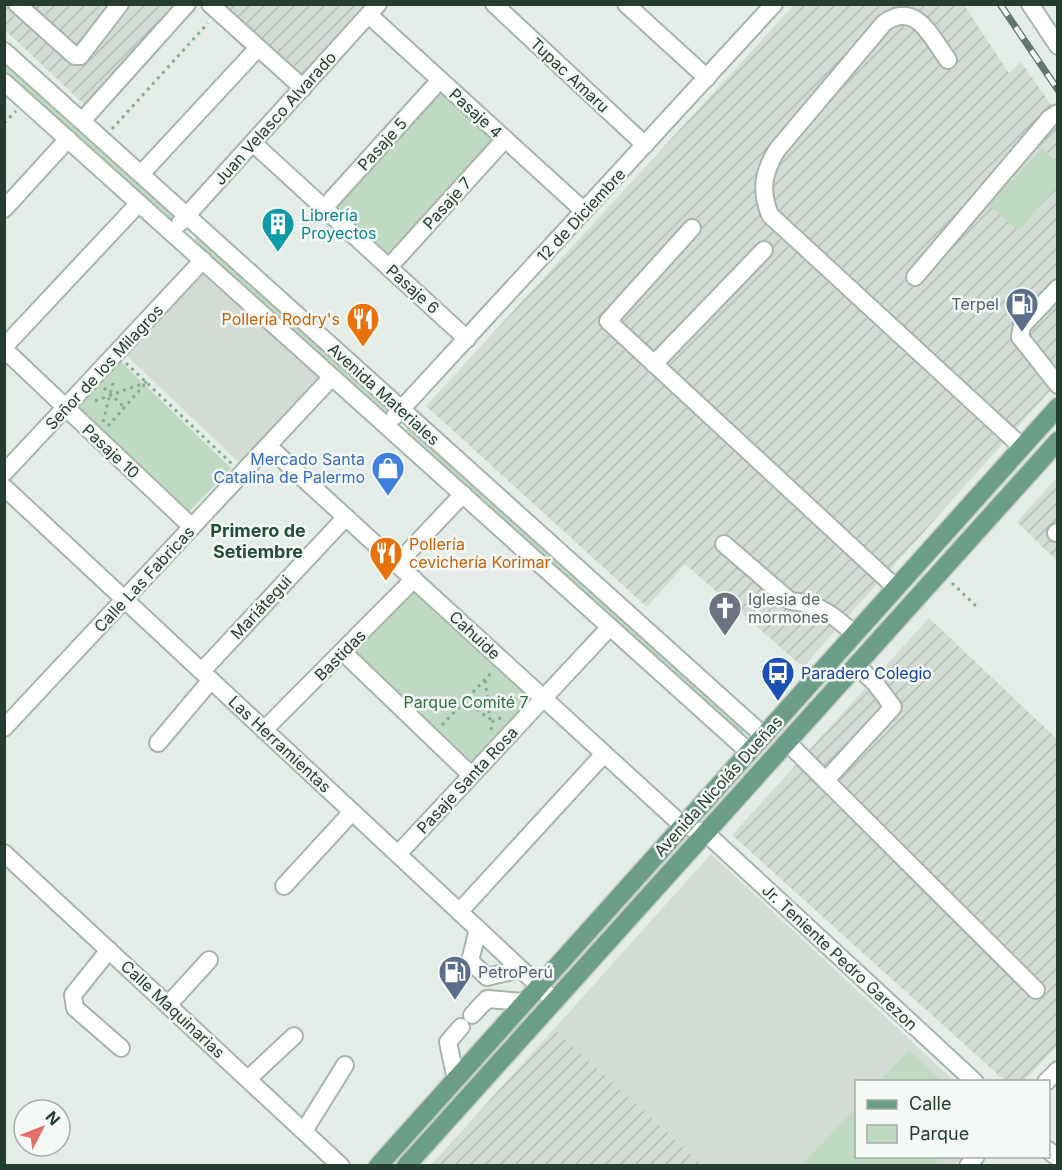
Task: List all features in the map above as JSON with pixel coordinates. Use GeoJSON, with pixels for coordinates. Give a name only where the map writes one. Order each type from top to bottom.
{"type":"FeatureCollection","features":[{"type":"Feature","properties":{"kind":"main road","name":"Avenida Nicolás Dueñas"},"geometry":{"type":"LineString","coordinates":[[378,1166],[1058,407]]}},
{"type":"Feature","properties":{"kind":"main road","name":"Avenida Nicolás Dueñas"},"geometry":{"type":"LineString","coordinates":[[406,1166],[1058,441]]}},
{"type":"Feature","properties":{"kind":"main road"},"geometry":{"type":"LineString","coordinates":[[452,1084],[463,1103]]}},
{"type":"Feature","properties":{"kind":"street"},"geometry":{"type":"LineString","coordinates":[[17,4],[75,56],[80,56],[120,4]]}},
{"type":"Feature","properties":{"kind":"street"},"geometry":{"type":"LineString","coordinates":[[82,121],[187,4]]}},
{"type":"Feature","properties":{"kind":"street"},"geometry":{"type":"LineString","coordinates":[[210,4],[303,88]]}},
{"type":"Feature","properties":{"kind":"street","name":"Tupac Amaru"},"geometry":{"type":"LineString","coordinates":[[494,4],[645,145]]}},
{"type":"Feature","properties":{"kind":"street","name":"12 de Diciembre"},"geometry":{"type":"LineString","coordinates":[[387,426],[774,4]]}},
{"type":"Feature","properties":{"kind":"street"},"geometry":{"type":"LineString","coordinates":[[1030,4],[1057,45]]}},
{"type":"Feature","properties":{"kind":"street"},"geometry":{"type":"LineString","coordinates":[[631,6],[707,78]]}},
{"type":"Feature","properties":{"kind":"street","name":"Pasaje 4"},"geometry":{"type":"LineString","coordinates":[[374,10],[440,80],[584,211]]}},
{"type":"Feature","properties":{"kind":"street","name":"Juan Velasco Alvarado"},"geometry":{"type":"LineString","coordinates":[[172,232],[374,10]]}},
{"type":"Feature","properties":{"kind":"street"},"geometry":{"type":"LineString","coordinates":[[948,60],[915,16],[904,13],[890,19],[777,150],[765,170],[765,203],[770,215],[1022,447]]}},
{"type":"Feature","properties":{"kind":"street"},"geometry":{"type":"LineString","coordinates":[[141,174],[258,48]]}},
{"type":"Feature","properties":{"kind":"street","name":"Avenida Materiales"},"geometry":{"type":"LineString","coordinates":[[4,51],[764,736]]}},
{"type":"Feature","properties":{"kind":"street","name":"Pasaje 5"},"geometry":{"type":"LineString","coordinates":[[324,208],[440,80]]}},
{"type":"Feature","properties":{"kind":"street","name":"Avenida Materiales"},"geometry":{"type":"LineString","coordinates":[[4,82],[749,752]]}},
{"type":"Feature","properties":{"kind":"street"},"geometry":{"type":"LineString","coordinates":[[915,277],[1050,118],[1058,113]]}},
{"type":"Feature","properties":{"kind":"street"},"geometry":{"type":"LineString","coordinates":[[4,209],[68,139]]}},
{"type":"Feature","properties":{"kind":"street","name":"Pasaje 7"},"geometry":{"type":"LineString","coordinates":[[388,267],[505,139]]}},
{"type":"Feature","properties":{"kind":"street","name":"Pasaje 6"},"geometry":{"type":"LineString","coordinates":[[252,143],[467,339]]}},
{"type":"Feature","properties":{"kind":"street"},"geometry":{"type":"LineString","coordinates":[[4,348],[139,203]]}},
{"type":"Feature","properties":{"kind":"street"},"geometry":{"type":"LineString","coordinates":[[692,228],[608,319],[896,587]]}},
{"type":"Feature","properties":{"kind":"street"},"geometry":{"type":"LineString","coordinates":[[654,364],[764,250]]}},
{"type":"Feature","properties":{"kind":"street","name":"Señor de los Milagros"},"geometry":{"type":"LineString","coordinates":[[4,473],[118,355],[203,260]]}},
{"type":"Feature","properties":{"kind":"street"},"geometry":{"type":"LineString","coordinates":[[1058,288],[1022,326],[1020,337],[1058,385]]}},
{"type":"Feature","properties":{"kind":"street","name":"Pasaje 10"},"geometry":{"type":"LineString","coordinates":[[4,348],[192,527]]}},
{"type":"Feature","properties":{"kind":"street","name":"Calle Las Fabricas"},"geometry":{"type":"LineString","coordinates":[[4,728],[333,377]]}},
{"type":"Feature","properties":{"kind":"street","name":"Cahuide"},"geometry":{"type":"LineString","coordinates":[[268,446],[682,825]]}},
{"type":"Feature","properties":{"kind":"street"},"geometry":{"type":"LineString","coordinates":[[397,564],[463,494]]}},
{"type":"Feature","properties":{"kind":"street","name":"Las Herramientas"},"geometry":{"type":"LineString","coordinates":[[8,498],[124,599],[555,1001]]}},
{"type":"Feature","properties":{"kind":"street","name":"Mariátegui"},"geometry":{"type":"LineString","coordinates":[[158,743],[206,676],[345,517]]}},
{"type":"Feature","properties":{"kind":"street"},"geometry":{"type":"LineString","coordinates":[[724,544],[790,601],[804,602],[829,611],[854,634]]}},
{"type":"Feature","properties":{"kind":"street","name":"Bastidas"},"geometry":{"type":"LineString","coordinates":[[264,730],[414,579]]}},
{"type":"Feature","properties":{"kind":"street","name":"Pasaje Santa Rosa"},"geometry":{"type":"LineString","coordinates":[[398,854],[610,627]]}},
{"type":"Feature","properties":{"kind":"street"},"geometry":{"type":"LineString","coordinates":[[342,652],[471,775]]}},
{"type":"Feature","properties":{"kind":"street"},"geometry":{"type":"LineString","coordinates":[[826,780],[893,707],[875,683],[856,666]]}},
{"type":"Feature","properties":{"kind":"street"},"geometry":{"type":"LineString","coordinates":[[787,742],[1036,990]]}},
{"type":"Feature","properties":{"kind":"street"},"geometry":{"type":"LineString","coordinates":[[459,912],[604,754]]}},
{"type":"Feature","properties":{"kind":"street"},"geometry":{"type":"LineString","coordinates":[[284,886],[352,812]]}},
{"type":"Feature","properties":{"kind":"street"},"geometry":{"type":"LineString","coordinates":[[682,825],[706,833]]}},
{"type":"Feature","properties":{"kind":"street","name":"Jr. Teniente Pedro Garezon"},"geometry":{"type":"LineString","coordinates":[[706,833],[973,1080]]}},
{"type":"Feature","properties":{"kind":"street","name":"Calle Maquinarias"},"geometry":{"type":"LineString","coordinates":[[4,853],[341,1166]]}},
{"type":"Feature","properties":{"kind":"street"},"geometry":{"type":"LineString","coordinates":[[452,1084],[448,1042],[487,999],[487,977],[470,961],[478,929]]}},
{"type":"Feature","properties":{"kind":"street"},"geometry":{"type":"LineString","coordinates":[[109,950],[73,994],[75,1008],[121,1048]]}},
{"type":"Feature","properties":{"kind":"street"},"geometry":{"type":"LineString","coordinates":[[168,1005],[209,960]]}},
{"type":"Feature","properties":{"kind":"street"},"geometry":{"type":"LineString","coordinates":[[487,977],[520,969]]}},
{"type":"Feature","properties":{"kind":"street"},"geometry":{"type":"LineString","coordinates":[[487,999],[525,1002]]}},
{"type":"Feature","properties":{"kind":"street"},"geometry":{"type":"LineString","coordinates":[[248,1079],[294,1036]]}},
{"type":"Feature","properties":{"kind":"street"},"geometry":{"type":"LineString","coordinates":[[304,1131],[345,1065]]}},
{"type":"Feature","properties":{"kind":"path"},"geometry":{"type":"LineString","coordinates":[[103,140],[210,22]]}},
{"type":"Feature","properties":{"kind":"path"},"geometry":{"type":"LineString","coordinates":[[118,355],[242,474]]}},
{"type":"Feature","properties":{"kind":"path"},"geometry":{"type":"LineString","coordinates":[[98,438],[111,395],[118,355]]}},
{"type":"Feature","properties":{"kind":"path"},"geometry":{"type":"LineString","coordinates":[[96,381],[125,408]]}},
{"type":"Feature","properties":{"kind":"path"},"geometry":{"type":"LineString","coordinates":[[67,409],[147,382]]}},
{"type":"Feature","properties":{"kind":"path"},"geometry":{"type":"LineString","coordinates":[[98,438],[147,382]]}},
{"type":"Feature","properties":{"kind":"path"},"geometry":{"type":"LineString","coordinates":[[940,572],[979,609]]}},
{"type":"Feature","properties":{"kind":"path"},"geometry":{"type":"LineString","coordinates":[[430,737],[502,661]]}},
{"type":"Feature","properties":{"kind":"path"},"geometry":{"type":"LineString","coordinates":[[464,701],[491,720],[485,679]]}},
{"type":"Feature","properties":{"kind":"shaded area"},"geometry":{"type":"Polygon","coordinates":[[[4,5],[182,5],[88,108],[5,30],[4,5]]]}},
{"type":"Feature","properties":{"kind":"shaded area"},"geometry":{"type":"Polygon","coordinates":[[[213,5],[363,5],[297,79],[213,5]]]}},
{"type":"Feature","properties":{"kind":"shaded area"},"geometry":{"type":"Polygon","coordinates":[[[794,5],[964,5],[1009,73],[1021,62],[1057,113],[1057,383],[803,667],[685,564],[647,607],[426,406],[794,5]]]}},
{"type":"Feature","properties":{"kind":"shaded area"},"geometry":{"type":"Polygon","coordinates":[[[204,268],[331,383],[248,471],[124,353],[204,268]]]}},
{"type":"Feature","properties":{"kind":"shaded area"},"geometry":{"type":"Polygon","coordinates":[[[1057,477],[1057,561],[1017,522],[1057,477]]]}},
{"type":"Feature","properties":{"kind":"shaded area"},"geometry":{"type":"Polygon","coordinates":[[[929,618],[1057,739],[1057,1046],[1025,1080],[1004,1080],[732,835],[929,618]]]}},
{"type":"Feature","properties":{"kind":"shaded area"},"geometry":{"type":"Polygon","coordinates":[[[711,854],[953,1080],[855,1080],[855,1158],[961,1158],[953,1166],[703,1165],[554,1029],[711,854]]]}},
{"type":"Feature","properties":{"kind":"shaded area"},"geometry":{"type":"Polygon","coordinates":[[[554,1029],[703,1165],[431,1165],[554,1029]]]}},
{"type":"Feature","properties":{"kind":"green space"},"geometry":{"type":"Polygon","coordinates":[[[5,52],[182,212],[174,222],[5,71],[5,52]]]}},
{"type":"Feature","properties":{"kind":"green space"},"geometry":{"type":"Polygon","coordinates":[[[440,84],[501,140],[389,262],[330,208],[440,84]]]}},
{"type":"Feature","properties":{"kind":"green space"},"geometry":{"type":"Polygon","coordinates":[[[1042,148],[1057,163],[1057,187],[1018,231],[989,205],[1042,148]]]}},
{"type":"Feature","properties":{"kind":"green space"},"geometry":{"type":"Polygon","coordinates":[[[202,229],[395,401],[386,412],[193,242],[202,229]]]}},
{"type":"Feature","properties":{"kind":"green space"},"geometry":{"type":"Polygon","coordinates":[[[118,359],[231,468],[186,515],[74,406],[118,359]]]}},
{"type":"Feature","properties":{"kind":"green space"},"geometry":{"type":"Polygon","coordinates":[[[415,421],[748,725],[742,734],[406,430],[415,421]]]}},
{"type":"Feature","properties":{"kind":"green space","name":"Parque Comité 7"},"geometry":{"type":"Polygon","coordinates":[[[412,589],[539,706],[475,775],[351,654],[412,589]]]}},
{"type":"Feature","properties":{"kind":"green space"},"geometry":{"type":"Polygon","coordinates":[[[909,1051],[941,1080],[881,1080],[909,1051]]]}},
{"type":"Feature","properties":{"kind":"green space"},"geometry":{"type":"Polygon","coordinates":[[[855,1108],[855,1158],[941,1158],[933,1165],[802,1165],[855,1108]]]}},
{"type":"Feature","properties":{"kind":"railway"},"geometry":{"type":"LineString","coordinates":[[1000,4],[1058,90]]}},
{"type":"Feature","properties":{"kind":"place","name":"Librería Proyectos"},"geometry":{"type":"Point","coordinates":[278,253]}},
{"type":"Feature","properties":{"kind":"place","name":"Terpel"},"geometry":{"type":"Point","coordinates":[1022,333]}},
{"type":"Feature","properties":{"kind":"place","name":"Pollería Rodry's"},"geometry":{"type":"Point","coordinates":[363,348]}},
{"type":"Feature","properties":{"kind":"place","name":"Mercado Santa Catalina de Palermo"},"geometry":{"type":"Point","coordinates":[388,497]}},
{"type":"Feature","properties":{"kind":"place","name":"Pollería cevichería Korimar"},"geometry":{"type":"Point","coordinates":[386,582]}},
{"type":"Feature","properties":{"kind":"place","name":"Iglesia de mormones"},"geometry":{"type":"Point","coordinates":[725,637]}},
{"type":"Feature","properties":{"kind":"place","name":"Paradero Colegio"},"geometry":{"type":"Point","coordinates":[778,702]}},
{"type":"Feature","properties":{"kind":"place","name":"PetroPerú"},"geometry":{"type":"Point","coordinates":[455,1001]}},
{"type":"Feature","properties":{"kind":"district","name":"Primero de Setiembre"},"geometry":{"type":"Point","coordinates":[258,540]}}]}
